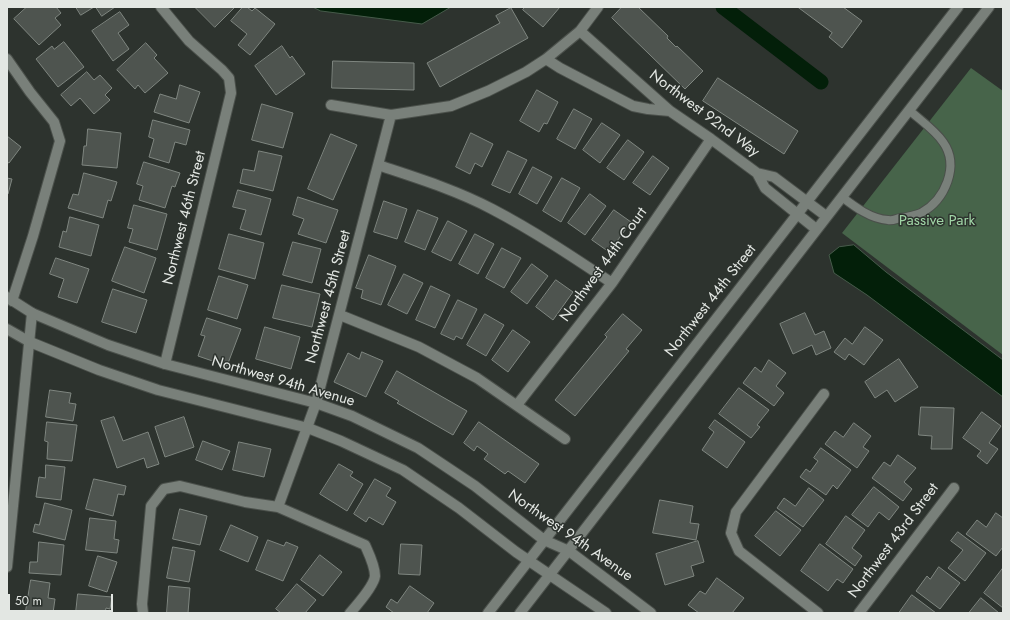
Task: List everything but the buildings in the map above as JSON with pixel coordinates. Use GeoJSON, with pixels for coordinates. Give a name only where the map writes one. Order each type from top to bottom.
{"type":"FeatureCollection","features":[{"type":"Feature","properties":{"kind":"street","name":"Northwest 46th Street"},"geometry":{"type":"LineString","coordinates":[[160,7],[189,41],[229,78],[231,93],[165,364]]}},
{"type":"Feature","properties":{"kind":"street"},"geometry":{"type":"LineString","coordinates":[[331,105],[391,116],[451,106],[488,91],[526,72],[546,59],[580,31],[598,7]]}},
{"type":"Feature","properties":{"kind":"street","name":"Northwest 44th Street"},"geometry":{"type":"LineString","coordinates":[[488,613],[958,7]]}},
{"type":"Feature","properties":{"kind":"street"},"geometry":{"type":"LineString","coordinates":[[520,613],[989,7]]}},
{"type":"Feature","properties":{"kind":"street","name":"Northwest 92nd Way"},"geometry":{"type":"LineString","coordinates":[[580,31],[670,111],[711,138],[757,173],[774,177],[826,216]]}},
{"type":"Feature","properties":{"kind":"street"},"geometry":{"type":"LineString","coordinates":[[7,59],[30,92],[54,122],[60,142],[33,236],[10,299]]}},
{"type":"Feature","properties":{"kind":"street"},"geometry":{"type":"LineString","coordinates":[[546,59],[560,68],[633,106],[670,111]]}},
{"type":"Feature","properties":{"kind":"street","name":"Northwest 45th Street"},"geometry":{"type":"LineString","coordinates":[[278,507],[316,404],[391,116]]}},
{"type":"Feature","properties":{"kind":"street","name":"Northwest 44th Court"},"geometry":{"type":"LineString","coordinates":[[517,405],[612,282],[711,138]]}},
{"type":"Feature","properties":{"kind":"street"},"geometry":{"type":"LineString","coordinates":[[378,165],[432,183],[491,208],[546,238],[612,282]]}},
{"type":"Feature","properties":{"kind":"street","name":"Northwest 92nd Way"},"geometry":{"type":"LineString","coordinates":[[757,173],[765,188],[816,229]]}},
{"type":"Feature","properties":{"kind":"street","name":"Northwest 94th Avenue"},"geometry":{"type":"LineString","coordinates":[[10,299],[32,313],[108,344],[165,364],[316,404],[352,416],[418,448],[475,486],[544,540],[569,551],[651,613]]}},
{"type":"Feature","properties":{"kind":"street"},"geometry":{"type":"LineString","coordinates":[[7,567],[32,313]]}},
{"type":"Feature","properties":{"kind":"street"},"geometry":{"type":"LineString","coordinates":[[340,315],[419,347],[477,378],[565,439]]}},
{"type":"Feature","properties":{"kind":"street"},"geometry":{"type":"LineString","coordinates":[[7,329],[30,342],[98,370],[158,390],[308,428],[341,441],[403,470],[459,508],[549,575],[606,613]]}},
{"type":"Feature","properties":{"kind":"street"},"geometry":{"type":"LineString","coordinates":[[818,613],[739,552],[731,533],[736,512],[824,394]]}},
{"type":"Feature","properties":{"kind":"street"},"geometry":{"type":"LineString","coordinates":[[143,613],[142,604],[151,506],[164,489],[180,486],[245,502],[278,507],[365,545],[372,562],[375,576],[370,587],[350,613]]}},
{"type":"Feature","properties":{"kind":"street","name":"Northwest 43rd Street"},"geometry":{"type":"LineString","coordinates":[[859,613],[954,488]]}},
{"type":"Feature","properties":{"kind":"lane"},"geometry":{"type":"LineString","coordinates":[[842,197],[865,212],[879,218],[889,220],[912,216],[922,212],[939,196],[949,177],[950,168],[948,153],[943,142],[909,110]]}},
{"type":"Feature","properties":{"kind":"green space","name":"Passive Park"},"geometry":{"type":"Polygon","coordinates":[[[971,68],[1003,91],[1003,355],[842,233],[971,68]]]}},
{"type":"Feature","properties":{"kind":"shaded area"},"geometry":{"type":"Polygon","coordinates":[[[313,7],[451,7],[422,24],[321,11],[313,7]]]}},
{"type":"Feature","properties":{"kind":"shaded area"},"geometry":{"type":"Polygon","coordinates":[[[854,245],[886,272],[1003,360],[1003,397],[867,295],[834,273],[829,255],[839,247],[854,245]]]}},
{"type":"Feature","properties":{"kind":"waterway"},"geometry":{"type":"LineString","coordinates":[[723,7],[821,82]]}}]}
